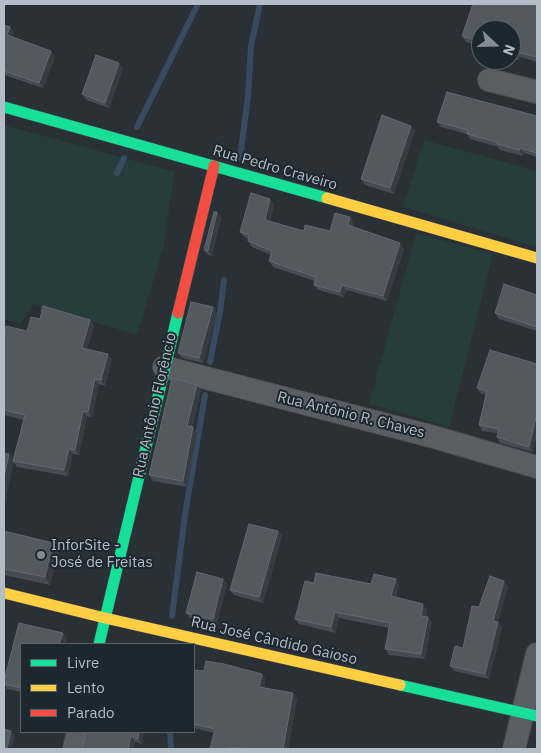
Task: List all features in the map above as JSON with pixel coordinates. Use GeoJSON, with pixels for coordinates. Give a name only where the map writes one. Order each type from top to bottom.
{"type":"FeatureCollection","features":[{"type":"Feature","properties":{"kind":"street"},"geometry":{"type":"LineString","coordinates":[[489,80],[537,92]]}},
{"type":"Feature","properties":{"kind":"street","name":"Rua Pedro Craveiro"},"geometry":{"type":"LineString","coordinates":[[4,107],[537,258]]}},
{"type":"Feature","properties":{"kind":"street","name":"Rua Antônio Florêncio"},"geometry":{"type":"LineString","coordinates":[[98,643],[214,166]]}},
{"type":"Feature","properties":{"kind":"street","name":"Rua Antônio R. Chaves"},"geometry":{"type":"LineString","coordinates":[[164,367],[434,437],[537,467]]}},
{"type":"Feature","properties":{"kind":"street","name":"Rua José Cândido Gaioso"},"geometry":{"type":"LineString","coordinates":[[4,593],[105,618],[530,714]]}},
{"type":"Feature","properties":{"kind":"street"},"geometry":{"type":"LineString","coordinates":[[514,749],[530,714],[537,654]]}},
{"type":"Feature","properties":{"kind":"street"},"geometry":{"type":"LineString","coordinates":[[74,749],[78,733]]}},
{"type":"Feature","properties":{"kind":"green space"},"geometry":{"type":"Polygon","coordinates":[[[4,125],[175,172],[163,249],[137,335],[33,304],[21,324],[4,319],[4,125]]]}},
{"type":"Feature","properties":{"kind":"green space"},"geometry":{"type":"Polygon","coordinates":[[[424,140],[537,171],[537,247],[403,207],[424,140]]]}},
{"type":"Feature","properties":{"kind":"green space"},"geometry":{"type":"Polygon","coordinates":[[[416,233],[493,254],[449,427],[369,404],[416,233]]]}},
{"type":"Feature","properties":{"kind":"building"},"geometry":{"type":"Polygon","coordinates":[[[473,4],[537,4],[537,57],[521,53],[521,20],[471,20],[471,39],[462,36],[473,4]]]}},
{"type":"Feature","properties":{"kind":"building"},"geometry":{"type":"Polygon","coordinates":[[[4,25],[10,27],[7,35],[51,51],[39,83],[4,71],[4,25]]]}},
{"type":"Feature","properties":{"kind":"building"},"geometry":{"type":"Polygon","coordinates":[[[96,55],[119,63],[105,103],[82,94],[96,55]]]}},
{"type":"Feature","properties":{"kind":"building"},"geometry":{"type":"Polygon","coordinates":[[[447,92],[537,116],[537,153],[497,144],[497,142],[467,134],[468,130],[437,122],[447,92]]]}},
{"type":"Feature","properties":{"kind":"building"},"geometry":{"type":"Polygon","coordinates":[[[382,115],[411,126],[390,188],[361,179],[382,115]]]}},
{"type":"Feature","properties":{"kind":"building"},"geometry":{"type":"Polygon","coordinates":[[[251,193],[270,199],[265,220],[304,231],[305,225],[330,231],[335,213],[350,217],[348,225],[400,243],[383,296],[342,285],[340,292],[314,285],[316,277],[269,261],[272,251],[248,241],[249,235],[240,232],[251,193]]]}},
{"type":"Feature","properties":{"kind":"building"},"geometry":{"type":"Polygon","coordinates":[[[214,212],[217,212],[208,251],[204,250],[214,212]]]}},
{"type":"Feature","properties":{"kind":"building"},"geometry":{"type":"Polygon","coordinates":[[[504,284],[537,295],[537,327],[495,313],[504,284]]]}},
{"type":"Feature","properties":{"kind":"building"},"geometry":{"type":"Polygon","coordinates":[[[191,302],[213,307],[199,358],[178,353],[191,302]]]}},
{"type":"Feature","properties":{"kind":"building"},"geometry":{"type":"Polygon","coordinates":[[[43,306],[90,320],[82,348],[108,354],[101,380],[95,379],[88,412],[83,411],[75,450],[69,449],[64,470],[13,461],[25,415],[4,410],[4,337],[6,326],[27,331],[31,317],[40,319],[43,306]]]}},
{"type":"Feature","properties":{"kind":"building"},"geometry":{"type":"Polygon","coordinates":[[[490,350],[537,364],[537,413],[529,447],[497,437],[499,429],[479,425],[487,391],[477,388],[490,350]]]}},
{"type":"Feature","properties":{"kind":"building"},"geometry":{"type":"Polygon","coordinates":[[[172,378],[197,385],[187,426],[193,427],[183,481],[149,475],[172,378]]]}},
{"type":"Feature","properties":{"kind":"building"},"geometry":{"type":"Polygon","coordinates":[[[4,453],[9,454],[4,477],[4,453]]]}},
{"type":"Feature","properties":{"kind":"building"},"geometry":{"type":"Polygon","coordinates":[[[249,524],[278,531],[259,597],[230,590],[249,524]]]}},
{"type":"Feature","properties":{"kind":"building"},"geometry":{"type":"Polygon","coordinates":[[[4,531],[53,543],[45,577],[4,569],[4,531]]]}},
{"type":"Feature","properties":{"kind":"building"},"geometry":{"type":"Polygon","coordinates":[[[197,572],[223,579],[213,619],[186,613],[197,572]]]}},
{"type":"Feature","properties":{"kind":"building"},"geometry":{"type":"Polygon","coordinates":[[[316,573],[371,584],[374,574],[396,579],[391,596],[423,604],[421,616],[428,617],[421,654],[385,649],[390,623],[335,612],[331,627],[295,619],[305,581],[314,583],[316,573]]]}},
{"type":"Feature","properties":{"kind":"building"},"geometry":{"type":"Polygon","coordinates":[[[490,576],[504,581],[493,621],[498,622],[485,674],[450,666],[455,646],[463,648],[472,606],[479,607],[490,576]]]}},
{"type":"Feature","properties":{"kind":"building"},"geometry":{"type":"Polygon","coordinates":[[[19,623],[63,633],[59,643],[20,643],[20,688],[4,684],[19,623]]]}},
{"type":"Feature","properties":{"kind":"building"},"geometry":{"type":"Polygon","coordinates":[[[206,661],[224,664],[262,674],[259,687],[293,693],[283,749],[228,747],[227,749],[210,749],[215,729],[195,724],[195,670],[204,671],[206,661]]]}},
{"type":"Feature","properties":{"kind":"building"},"geometry":{"type":"Polygon","coordinates":[[[4,729],[11,731],[7,749],[4,749],[4,729]]]}},
{"type":"Feature","properties":{"kind":"building"},"geometry":{"type":"Polygon","coordinates":[[[86,733],[139,733],[138,739],[131,736],[128,749],[82,749],[86,733]]]}},
{"type":"Feature","properties":{"kind":"waterway"},"geometry":{"type":"LineString","coordinates":[[137,127],[198,4]]}},
{"type":"Feature","properties":{"kind":"waterway"},"geometry":{"type":"LineString","coordinates":[[240,158],[248,96],[251,46],[260,4]]}},
{"type":"Feature","properties":{"kind":"waterway"},"geometry":{"type":"LineString","coordinates":[[117,173],[124,158]]}},
{"type":"Feature","properties":{"kind":"waterway"},"geometry":{"type":"LineString","coordinates":[[210,362],[224,280]]}},
{"type":"Feature","properties":{"kind":"waterway"},"geometry":{"type":"LineString","coordinates":[[172,616],[185,515],[205,395]]}},
{"type":"Feature","properties":{"kind":"waterway"},"geometry":{"type":"LineString","coordinates":[[170,733],[171,749]]}},
{"type":"Feature","properties":{"kind":"traffic: fast"},"geometry":{"type":"LineString","coordinates":[[4,107],[327,198]]}},
{"type":"Feature","properties":{"kind":"traffic: fast"},"geometry":{"type":"LineString","coordinates":[[99,643],[178,313]]}},
{"type":"Feature","properties":{"kind":"traffic: fast"},"geometry":{"type":"LineString","coordinates":[[400,685],[537,716]]}},
{"type":"Feature","properties":{"kind":"traffic: slow"},"geometry":{"type":"LineString","coordinates":[[327,198],[537,258]]}},
{"type":"Feature","properties":{"kind":"traffic: slow"},"geometry":{"type":"LineString","coordinates":[[4,593],[400,685]]}},
{"type":"Feature","properties":{"kind":"traffic: jam"},"geometry":{"type":"LineString","coordinates":[[178,313],[214,166]]}},
{"type":"Feature","properties":{"kind":"place","name":"InforSite - José de Freitas"},"geometry":{"type":"Point","coordinates":[41,555]}}]}
